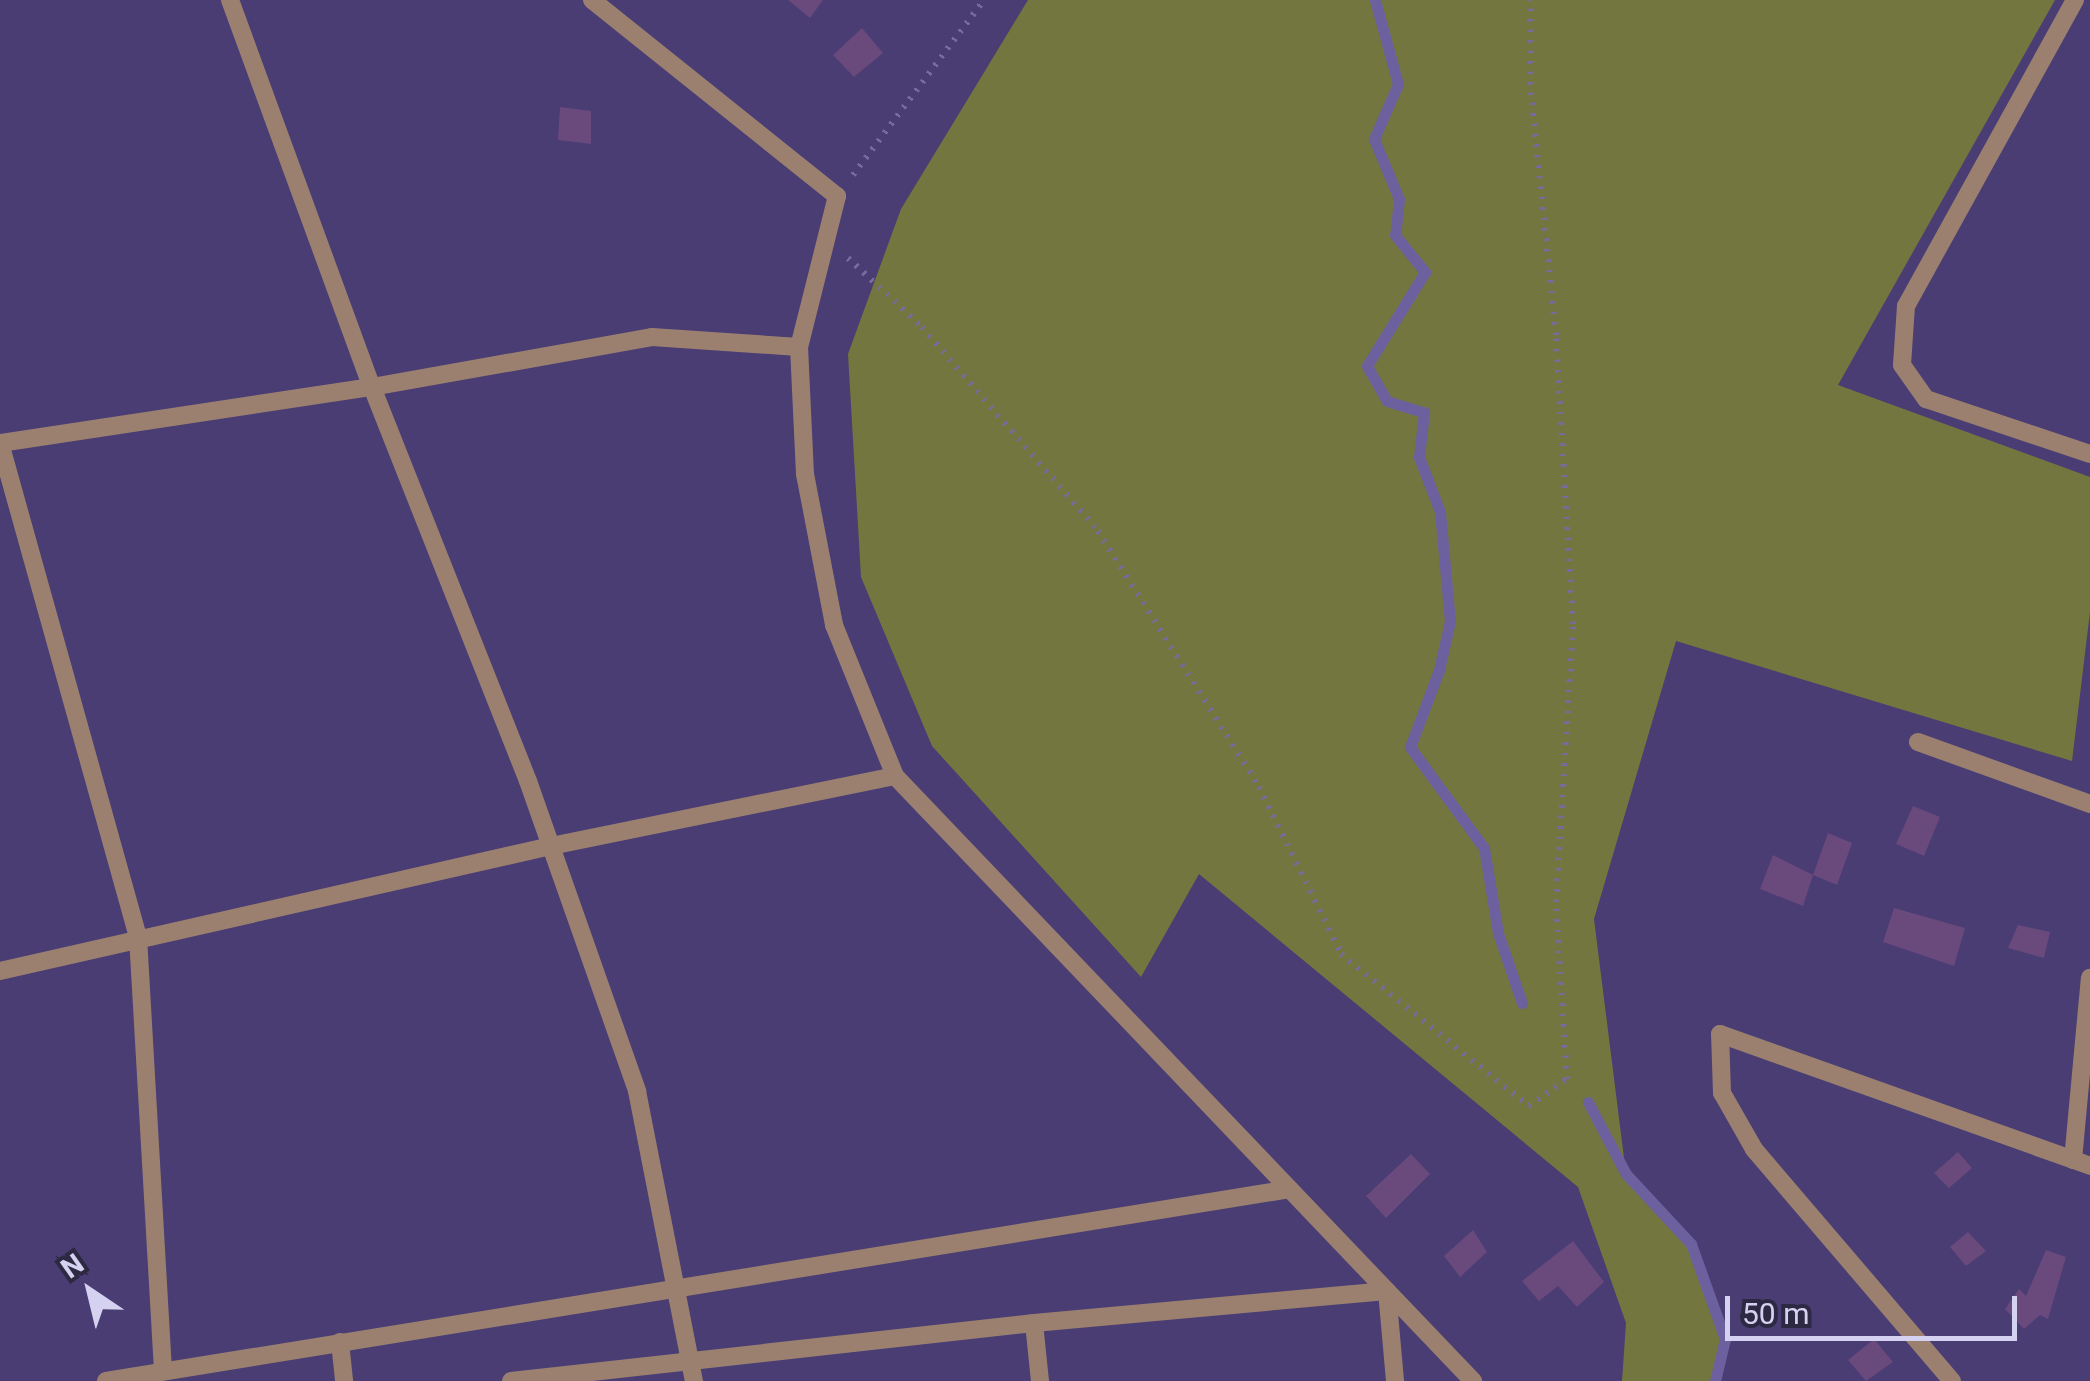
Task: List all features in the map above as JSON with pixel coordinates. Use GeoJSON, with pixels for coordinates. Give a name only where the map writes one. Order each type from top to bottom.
{"type":"FeatureCollection","features":[{"type":"Feature","properties":{"kind":"street"},"geometry":{"type":"LineString","coordinates":[[230,0],[372,387],[551,846],[637,1091],[694,1381]]}},
{"type":"Feature","properties":{"kind":"street"},"geometry":{"type":"LineString","coordinates":[[592,0],[837,196],[800,347],[805,474],[834,625],[895,776],[1472,1381]]}},
{"type":"Feature","properties":{"kind":"street"},"geometry":{"type":"LineString","coordinates":[[2075,0],[1906,306],[1902,365],[1926,399],[2090,454]]}},
{"type":"Feature","properties":{"kind":"street"},"geometry":{"type":"LineString","coordinates":[[162,1371],[138,941],[0,443],[372,387],[652,337],[800,347]]}},
{"type":"Feature","properties":{"kind":"street"},"geometry":{"type":"LineString","coordinates":[[1918,742],[2090,804]]}},
{"type":"Feature","properties":{"kind":"street"},"geometry":{"type":"LineString","coordinates":[[0,971],[551,846],[895,776]]}},
{"type":"Feature","properties":{"kind":"street"},"geometry":{"type":"LineString","coordinates":[[1952,1381],[1754,1149],[1722,1092],[1720,1034],[2082,1163],[2090,978]]}},
{"type":"Feature","properties":{"kind":"street"},"geometry":{"type":"LineString","coordinates":[[106,1381],[1290,1189]]}},
{"type":"Feature","properties":{"kind":"street"},"geometry":{"type":"LineString","coordinates":[[511,1381],[1034,1322],[1387,1291]]}},
{"type":"Feature","properties":{"kind":"street"},"geometry":{"type":"LineString","coordinates":[[1387,1291],[1395,1381]]}},
{"type":"Feature","properties":{"kind":"street"},"geometry":{"type":"LineString","coordinates":[[1034,1322],[1040,1381]]}},
{"type":"Feature","properties":{"kind":"street"},"geometry":{"type":"LineString","coordinates":[[340,1342],[344,1381]]}},
{"type":"Feature","properties":{"kind":"path"},"geometry":{"type":"LineString","coordinates":[[837,196],[984,0]]}},
{"type":"Feature","properties":{"kind":"path"},"geometry":{"type":"LineString","coordinates":[[826,237],[922,327],[1098,531],[1259,788],[1341,954],[1529,1106],[1567,1079],[1556,902],[1572,624],[1556,335],[1531,95],[1530,0]]}},
{"type":"Feature","properties":{"kind":"green space"},"geometry":{"type":"Polygon","coordinates":[[[1028,0],[2055,0],[1838,385],[2090,477],[2090,612],[2072,761],[1676,641],[1594,919],[1626,1174],[1691,1244],[1725,1339],[1715,1381],[1622,1381],[1626,1323],[1578,1187],[1199,874],[1141,977],[932,746],[861,577],[848,354],[901,209],[1028,0]]]}},
{"type":"Feature","properties":{"kind":"building"},"geometry":{"type":"Polygon","coordinates":[[[788,0],[823,0],[810,18],[788,0]]]}},
{"type":"Feature","properties":{"kind":"building"},"geometry":{"type":"Polygon","coordinates":[[[862,28],[883,53],[854,77],[833,55],[862,28]]]}},
{"type":"Feature","properties":{"kind":"building"},"geometry":{"type":"Polygon","coordinates":[[[560,107],[591,111],[591,144],[558,140],[560,107]]]}},
{"type":"Feature","properties":{"kind":"building"},"geometry":{"type":"Polygon","coordinates":[[[1913,806],[1940,817],[1924,856],[1896,844],[1913,806]]]}},
{"type":"Feature","properties":{"kind":"building"},"geometry":{"type":"Polygon","coordinates":[[[1828,833],[1852,843],[1837,885],[1813,875],[1828,833]]]}},
{"type":"Feature","properties":{"kind":"building"},"geometry":{"type":"Polygon","coordinates":[[[1773,855],[1813,875],[1803,906],[1760,889],[1773,855]]]}},
{"type":"Feature","properties":{"kind":"building"},"geometry":{"type":"Polygon","coordinates":[[[1894,908],[1965,928],[1954,966],[1883,942],[1894,908]]]}},
{"type":"Feature","properties":{"kind":"building"},"geometry":{"type":"Polygon","coordinates":[[[2018,925],[2050,932],[2044,958],[2008,948],[2018,925]]]}},
{"type":"Feature","properties":{"kind":"building"},"geometry":{"type":"Polygon","coordinates":[[[1958,1152],[1972,1168],[1949,1188],[1934,1173],[1958,1152]]]}},
{"type":"Feature","properties":{"kind":"building"},"geometry":{"type":"Polygon","coordinates":[[[1411,1154],[1430,1174],[1386,1218],[1366,1196],[1411,1154]]]}},
{"type":"Feature","properties":{"kind":"building"},"geometry":{"type":"Polygon","coordinates":[[[1473,1230],[1487,1252],[1460,1277],[1444,1256],[1473,1230]]]}},
{"type":"Feature","properties":{"kind":"building"},"geometry":{"type":"Polygon","coordinates":[[[1968,1232],[1986,1251],[1966,1266],[1950,1247],[1968,1232]]]}},
{"type":"Feature","properties":{"kind":"building"},"geometry":{"type":"Polygon","coordinates":[[[1573,1241],[1604,1282],[1577,1307],[1558,1286],[1539,1301],[1522,1281],[1573,1241]]]}},
{"type":"Feature","properties":{"kind":"building"},"geometry":{"type":"Polygon","coordinates":[[[2046,1250],[2066,1257],[2048,1319],[2040,1315],[2024,1329],[2005,1309],[2019,1289],[2026,1296],[2046,1250]]]}},
{"type":"Feature","properties":{"kind":"building"},"geometry":{"type":"Polygon","coordinates":[[[1874,1339],[1893,1362],[1866,1381],[1848,1360],[1874,1339]]]}},
{"type":"Feature","properties":{"kind":"waterway"},"geometry":{"type":"LineString","coordinates":[[1375,0],[1398,84],[1374,139],[1399,199],[1395,235],[1425,272],[1367,366],[1387,401],[1424,412],[1419,457],[1440,512],[1450,621],[1439,670],[1410,747],[1484,848],[1498,933],[1522,1003]]}},
{"type":"Feature","properties":{"kind":"waterway"},"geometry":{"type":"LineString","coordinates":[[1588,1102],[1626,1174],[1691,1244],[1725,1339],[1715,1381]]}}]}
